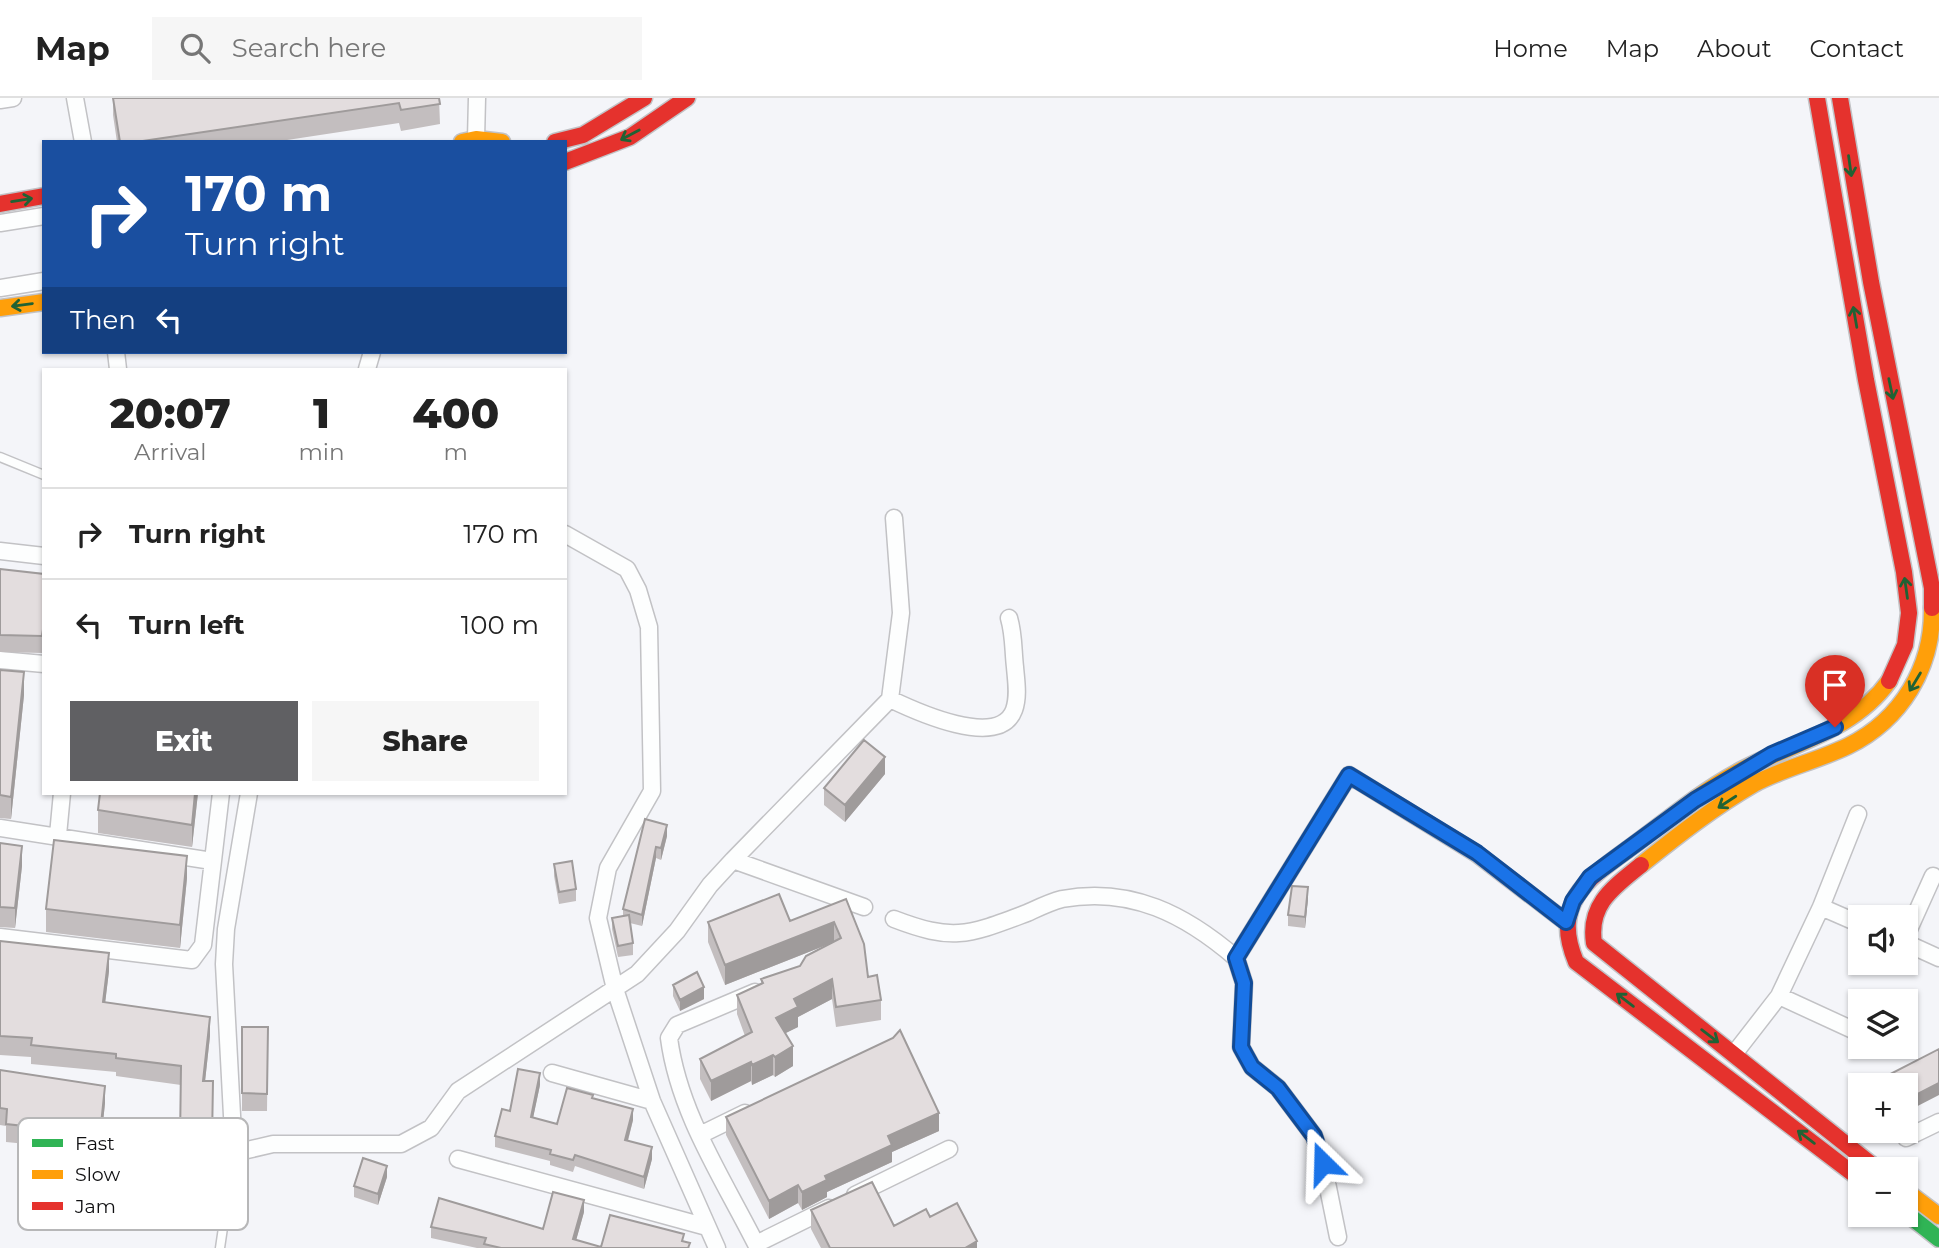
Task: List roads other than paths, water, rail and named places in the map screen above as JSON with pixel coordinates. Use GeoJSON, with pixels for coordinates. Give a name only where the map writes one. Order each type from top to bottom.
{"type":"FeatureCollection","features":[{"type":"Feature","properties":{"kind":"main road"},"geometry":{"type":"LineString","coordinates":[[563,140],[583,135],[644,98]]}},
{"type":"Feature","properties":{"kind":"main road"},"geometry":{"type":"LineString","coordinates":[[567,162],[580,159],[623,139],[670,113],[687,98]]}},
{"type":"Feature","properties":{"kind":"main road"},"geometry":{"type":"LineString","coordinates":[[1817,98],[1909,613],[1905,645],[1895,672],[1878,696],[1850,720],[1772,754],[1695,800],[1590,877],[1573,901],[1566,922],[1568,943],[1576,962],[1848,1169]]}},
{"type":"Feature","properties":{"kind":"main road"},"geometry":{"type":"LineString","coordinates":[[1840,98],[1855,201],[1888,378],[1932,587],[1934,620],[1919,677],[1903,701],[1877,728],[1843,747],[1752,785],[1661,849],[1610,890],[1595,906],[1590,925],[1594,943],[1660,999],[1734,1054],[1862,1157]]}},
{"type":"Feature","properties":{"kind":"main road"},"geometry":{"type":"LineString","coordinates":[[0,204],[42,197]]}},
{"type":"Feature","properties":{"kind":"main road"},"geometry":{"type":"LineString","coordinates":[[0,308],[42,303]]}},
{"type":"Feature","properties":{"kind":"main road"},"geometry":{"type":"LineString","coordinates":[[1835,727],[1843,747]]}},
{"type":"Feature","properties":{"kind":"main road"},"geometry":{"type":"LineString","coordinates":[[1918,1200],[1939,1216]]}},
{"type":"Feature","properties":{"kind":"main road"},"geometry":{"type":"LineString","coordinates":[[1918,1222],[1939,1239]]}},
{"type":"Feature","properties":{"kind":"street"},"geometry":{"type":"LineString","coordinates":[[0,100],[13,98]]}},
{"type":"Feature","properties":{"kind":"street"},"geometry":{"type":"LineString","coordinates":[[75,98],[83,140]]}},
{"type":"Feature","properties":{"kind":"street"},"geometry":{"type":"LineString","coordinates":[[471,140],[477,98]]}},
{"type":"Feature","properties":{"kind":"street"},"geometry":{"type":"LineString","coordinates":[[0,223],[42,216]]}},
{"type":"Feature","properties":{"kind":"street"},"geometry":{"type":"LineString","coordinates":[[0,288],[42,281]]}},
{"type":"Feature","properties":{"kind":"street"},"geometry":{"type":"LineString","coordinates":[[248,1150],[273,1144],[401,1144],[418,1137],[431,1128],[458,1091],[637,974],[677,931],[710,885],[733,860],[890,699],[901,613],[894,518]]}},
{"type":"Feature","properties":{"kind":"street"},"geometry":{"type":"LineString","coordinates":[[567,535],[627,569],[639,590],[649,627],[652,791],[608,868],[598,918],[615,989],[652,1101],[717,1248]]}},
{"type":"Feature","properties":{"kind":"street"},"geometry":{"type":"LineString","coordinates":[[0,551],[42,556]]}},
{"type":"Feature","properties":{"kind":"street"},"geometry":{"type":"LineString","coordinates":[[890,699],[943,723],[999,725],[1013,713],[1016,702],[1013,634],[1009,618]]}},
{"type":"Feature","properties":{"kind":"street"},"geometry":{"type":"LineString","coordinates":[[0,660],[42,664]]}},
{"type":"Feature","properties":{"kind":"street"},"geometry":{"type":"LineString","coordinates":[[1236,958],[1349,775],[1477,853],[1566,922]]}},
{"type":"Feature","properties":{"kind":"street"},"geometry":{"type":"LineString","coordinates":[[58,835],[62,795]]}},
{"type":"Feature","properties":{"kind":"street"},"geometry":{"type":"LineString","coordinates":[[0,937],[192,960],[203,945],[221,795]]}},
{"type":"Feature","properties":{"kind":"street"},"geometry":{"type":"LineString","coordinates":[[232,1118],[226,929],[250,795]]}},
{"type":"Feature","properties":{"kind":"street"},"geometry":{"type":"LineString","coordinates":[[1734,1054],[1779,996],[1821,907],[1858,814]]}},
{"type":"Feature","properties":{"kind":"street"},"geometry":{"type":"LineString","coordinates":[[0,828],[212,861]]}},
{"type":"Feature","properties":{"kind":"street"},"geometry":{"type":"LineString","coordinates":[[733,860],[864,907]]}},
{"type":"Feature","properties":{"kind":"street"},"geometry":{"type":"LineString","coordinates":[[1918,909],[1933,876]]}},
{"type":"Feature","properties":{"kind":"street"},"geometry":{"type":"LineString","coordinates":[[894,919],[930,932],[956,935],[980,930],[1061,899],[1099,897],[1154,904],[1206,931],[1236,958],[1244,983],[1241,1047],[1252,1067],[1278,1088],[1314,1136],[1323,1163],[1338,1237]]}},
{"type":"Feature","properties":{"kind":"street"},"geometry":{"type":"LineString","coordinates":[[1821,907],[1848,919]]}},
{"type":"Feature","properties":{"kind":"street"},"geometry":{"type":"LineString","coordinates":[[1918,948],[1939,958]]}},
{"type":"Feature","properties":{"kind":"street"},"geometry":{"type":"LineString","coordinates":[[773,985],[694,1017],[677,1026],[669,1038],[673,1065],[685,1105],[757,1246],[949,1149]]}},
{"type":"Feature","properties":{"kind":"street"},"geometry":{"type":"LineString","coordinates":[[1779,996],[1848,1028]]}},
{"type":"Feature","properties":{"kind":"street"},"geometry":{"type":"LineString","coordinates":[[552,1073],[652,1101]]}},
{"type":"Feature","properties":{"kind":"street"},"geometry":{"type":"LineString","coordinates":[[700,1135],[763,1105]]}},
{"type":"Feature","properties":{"kind":"street"},"geometry":{"type":"LineString","coordinates":[[1918,1132],[1939,1122]]}},
{"type":"Feature","properties":{"kind":"street"},"geometry":{"type":"LineString","coordinates":[[458,1159],[707,1227]]}},
{"type":"Feature","properties":{"kind":"lane"},"geometry":{"type":"LineString","coordinates":[[0,457],[42,474]]}},
{"type":"Feature","properties":{"kind":"lane"},"geometry":{"type":"LineString","coordinates":[[220,1248],[223,1230]]}}]}
